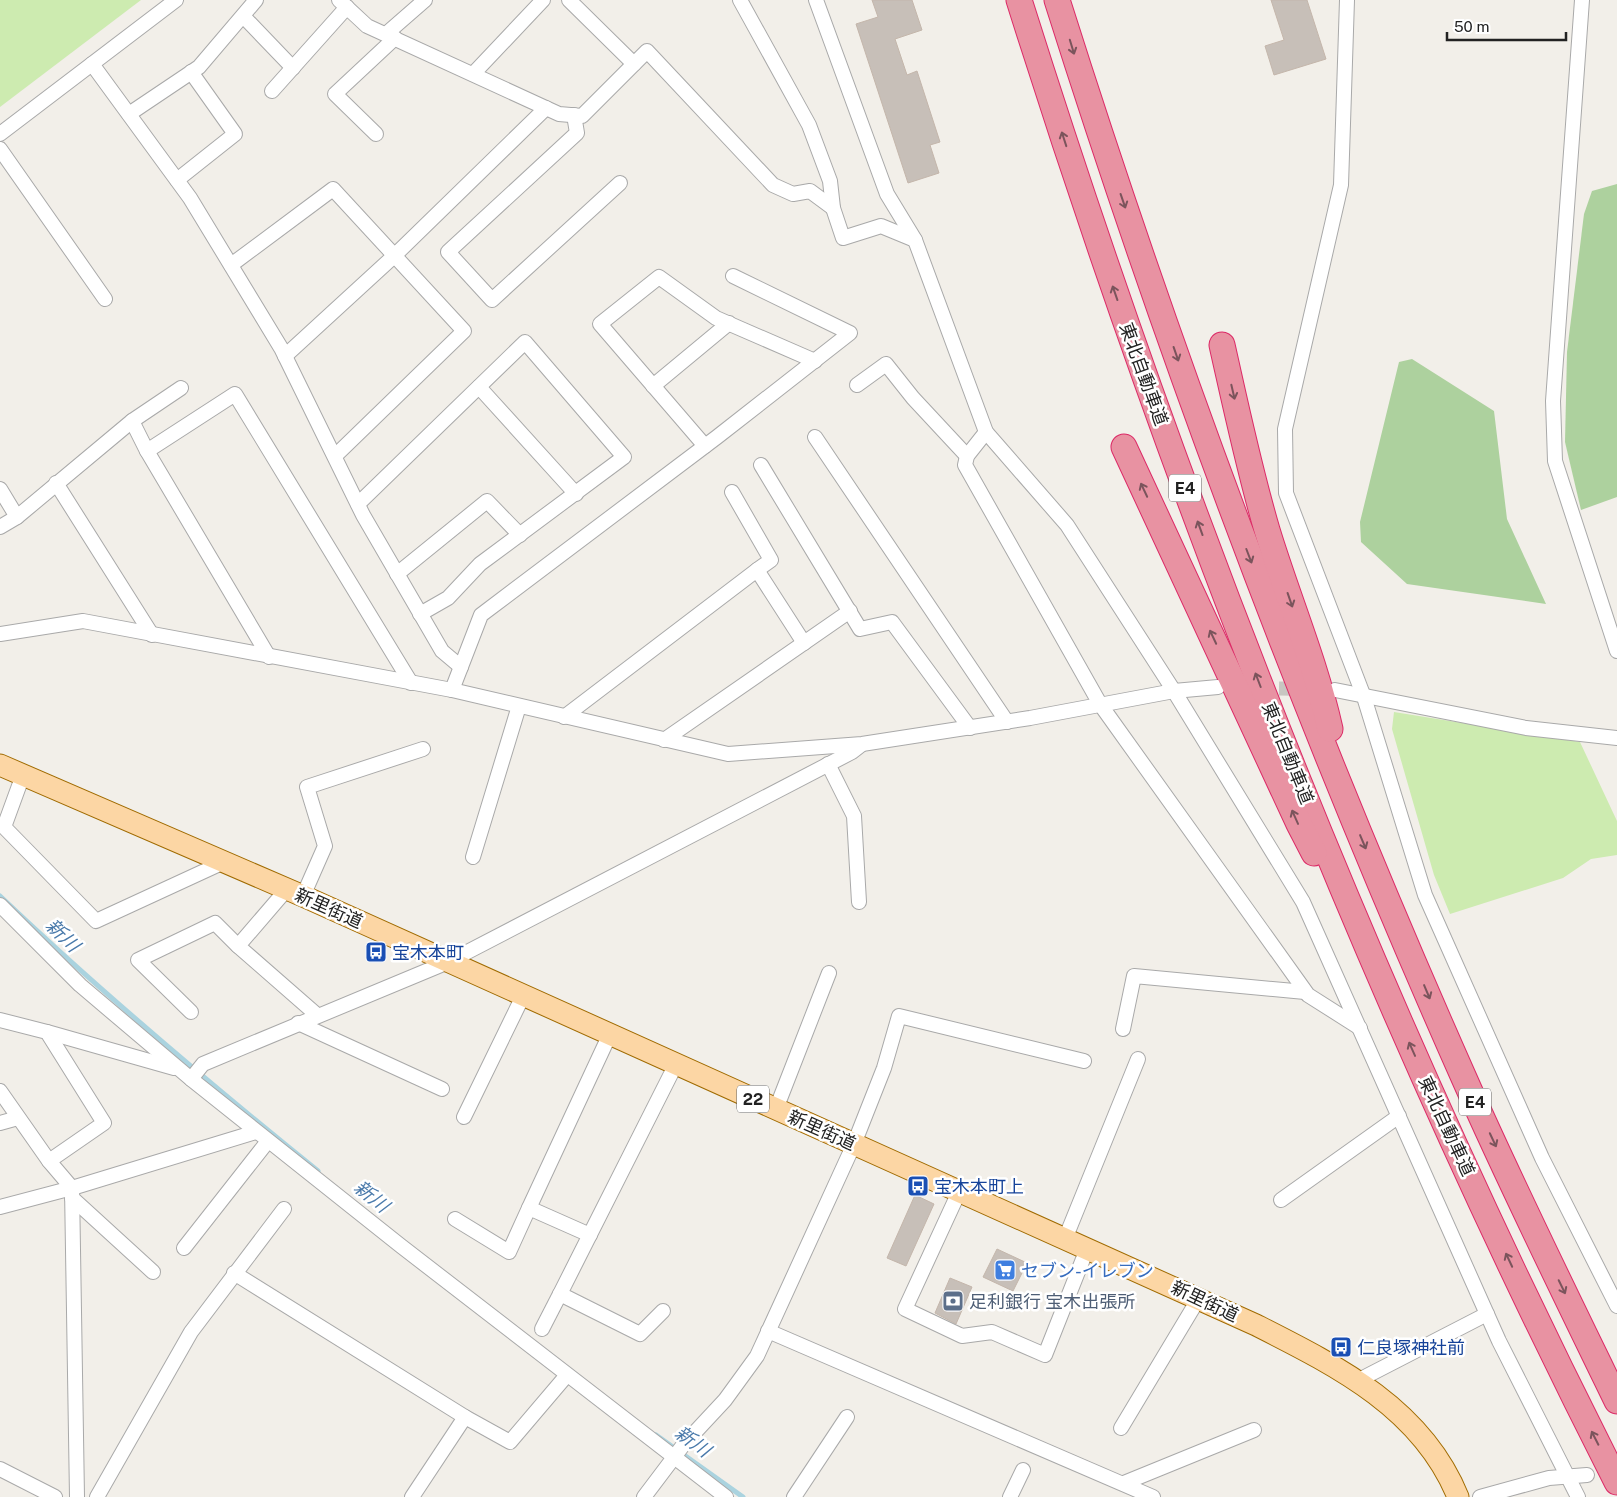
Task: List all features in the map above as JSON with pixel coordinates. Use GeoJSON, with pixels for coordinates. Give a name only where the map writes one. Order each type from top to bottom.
{"type":"FeatureCollection","features":[{"type":"Feature","properties":{"kind":"highway","name":"東北自動車道"},"geometry":{"type":"LineString","coordinates":[[1019,0],[1117,299],[1192,507],[1272,715],[1376,968],[1434,1099],[1527,1300],[1617,1482]]}},
{"type":"Feature","properties":{"kind":"highway","name":"東北自動車道"},"geometry":{"type":"LineString","coordinates":[[1057,0],[1152,286],[1219,478],[1344,797],[1465,1081],[1617,1401]]}},
{"type":"Feature","properties":{"kind":"highway"},"geometry":{"type":"LineString","coordinates":[[1222,345],[1251,471],[1267,530],[1322,694],[1344,797]]}},
{"type":"Feature","properties":{"kind":"highway"},"geometry":{"type":"LineString","coordinates":[[1124,447],[1299,824],[1376,968]]}},
{"type":"Feature","properties":{"kind":"main road","name":"新里街道"},"geometry":{"type":"LineString","coordinates":[[0,766],[295,893],[610,1034],[1199,1298],[1313,1354],[1378,1395],[1403,1416],[1422,1436],[1438,1458],[1458,1497]]}},
{"type":"Feature","properties":{"kind":"street"},"geometry":{"type":"LineString","coordinates":[[0,134],[176,0]]}},
{"type":"Feature","properties":{"kind":"street"},"geometry":{"type":"LineString","coordinates":[[129,114],[199,67],[256,0]]}},
{"type":"Feature","properties":{"kind":"street"},"geometry":{"type":"LineString","coordinates":[[376,134],[335,94],[425,0]]}},
{"type":"Feature","properties":{"kind":"street"},"geometry":{"type":"LineString","coordinates":[[473,74],[543,0]]}},
{"type":"Feature","properties":{"kind":"street"},"geometry":{"type":"LineString","coordinates":[[569,0],[634,64]]}},
{"type":"Feature","properties":{"kind":"street"},"geometry":{"type":"LineString","coordinates":[[740,0],[808,125],[830,181],[833,208],[843,238],[881,226],[915,240]]}},
{"type":"Feature","properties":{"kind":"street"},"geometry":{"type":"LineString","coordinates":[[816,0],[887,194],[915,240],[986,432],[1066,525],[1174,692],[1303,902],[1487,1314],[1578,1497]]}},
{"type":"Feature","properties":{"kind":"street"},"geometry":{"type":"LineString","coordinates":[[1347,0],[1340,185],[1285,429],[1286,493],[1364,697],[1425,895],[1542,1158],[1617,1306]]}},
{"type":"Feature","properties":{"kind":"street"},"geometry":{"type":"LineString","coordinates":[[1582,0],[1553,401],[1554,461],[1617,651]]}},
{"type":"Feature","properties":{"kind":"street"},"geometry":{"type":"LineString","coordinates":[[272,91],[293,68],[343,4],[368,26],[560,114],[582,116],[647,51],[773,186],[793,194],[810,191],[833,208]]}},
{"type":"Feature","properties":{"kind":"street"},"geometry":{"type":"LineString","coordinates":[[244,16],[293,68]]}},
{"type":"Feature","properties":{"kind":"street"},"geometry":{"type":"LineString","coordinates":[[92,64],[177,180],[231,265],[285,356],[358,504],[397,574],[442,651],[461,667]]}},
{"type":"Feature","properties":{"kind":"street"},"geometry":{"type":"LineString","coordinates":[[177,180],[234,134],[191,72]]}},
{"type":"Feature","properties":{"kind":"street"},"geometry":{"type":"LineString","coordinates":[[285,356],[394,256],[546,108]]}},
{"type":"Feature","properties":{"kind":"street"},"geometry":{"type":"LineString","coordinates":[[574,115],[577,133],[448,252],[492,300],[620,183]]}},
{"type":"Feature","properties":{"kind":"street"},"geometry":{"type":"LineString","coordinates":[[0,149],[106,299]]}},
{"type":"Feature","properties":{"kind":"street"},"geometry":{"type":"LineString","coordinates":[[231,265],[333,189],[464,331],[335,456]]}},
{"type":"Feature","properties":{"kind":"street"},"geometry":{"type":"LineString","coordinates":[[452,690],[481,615],[850,334],[733,276]]}},
{"type":"Feature","properties":{"kind":"street"},"geometry":{"type":"LineString","coordinates":[[705,446],[600,324],[659,277],[716,318],[815,360]]}},
{"type":"Feature","properties":{"kind":"street"},"geometry":{"type":"LineString","coordinates":[[653,386],[729,323]]}},
{"type":"Feature","properties":{"kind":"street"},"geometry":{"type":"LineString","coordinates":[[358,504],[525,342],[624,457],[480,564],[448,598],[420,614]]}},
{"type":"Feature","properties":{"kind":"street"},"geometry":{"type":"LineString","coordinates":[[857,385],[886,364],[913,398],[967,456]]}},
{"type":"Feature","properties":{"kind":"street"},"geometry":{"type":"LineString","coordinates":[[479,387],[576,494]]}},
{"type":"Feature","properties":{"kind":"street"},"geometry":{"type":"LineString","coordinates":[[0,527],[17,517],[132,421],[181,388]]}},
{"type":"Feature","properties":{"kind":"street"},"geometry":{"type":"LineString","coordinates":[[147,451],[235,394],[411,682]]}},
{"type":"Feature","properties":{"kind":"street"},"geometry":{"type":"LineString","coordinates":[[132,421],[147,451],[269,657]]}},
{"type":"Feature","properties":{"kind":"street"},"geometry":{"type":"LineString","coordinates":[[986,432],[967,456],[966,465],[1100,704],[1305,992],[1360,1028]]}},
{"type":"Feature","properties":{"kind":"street"},"geometry":{"type":"LineString","coordinates":[[815,437],[1007,722]]}},
{"type":"Feature","properties":{"kind":"street"},"geometry":{"type":"LineString","coordinates":[[762,465],[860,629],[892,622],[970,728]]}},
{"type":"Feature","properties":{"kind":"street"},"geometry":{"type":"LineString","coordinates":[[56,483],[152,635]]}},
{"type":"Feature","properties":{"kind":"street"},"geometry":{"type":"LineString","coordinates":[[0,489],[17,517]]}},
{"type":"Feature","properties":{"kind":"street"},"geometry":{"type":"LineString","coordinates":[[564,717],[771,560],[732,492]]}},
{"type":"Feature","properties":{"kind":"street"},"geometry":{"type":"LineString","coordinates":[[397,574],[487,501],[520,535]]}},
{"type":"Feature","properties":{"kind":"street"},"geometry":{"type":"LineString","coordinates":[[757,570],[804,643]]}},
{"type":"Feature","properties":{"kind":"street"},"geometry":{"type":"LineString","coordinates":[[664,740],[850,611]]}},
{"type":"Feature","properties":{"kind":"street"},"geometry":{"type":"LineString","coordinates":[[0,634],[83,621],[452,690],[728,754],[862,744],[1007,722],[1174,692],[1218,687]]}},
{"type":"Feature","properties":{"kind":"street"},"geometry":{"type":"LineString","coordinates":[[1334,690],[1526,728],[1617,738]]}},
{"type":"Feature","properties":{"kind":"street"},"geometry":{"type":"LineString","coordinates":[[472,857],[519,706]]}},
{"type":"Feature","properties":{"kind":"street"},"geometry":{"type":"LineString","coordinates":[[191,1079],[203,1064],[316,1015],[448,962],[828,764],[862,744]]}},
{"type":"Feature","properties":{"kind":"street"},"geometry":{"type":"LineString","coordinates":[[238,946],[295,893],[325,846],[307,787],[423,749]]}},
{"type":"Feature","properties":{"kind":"street"},"geometry":{"type":"LineString","coordinates":[[828,764],[854,816],[859,902]]}},
{"type":"Feature","properties":{"kind":"street"},"geometry":{"type":"LineString","coordinates":[[23,775],[4,827],[96,921],[224,862]]}},
{"type":"Feature","properties":{"kind":"street"},"geometry":{"type":"LineString","coordinates":[[0,905],[80,985],[191,1079],[673,1458],[726,1497]]}},
{"type":"Feature","properties":{"kind":"street"},"geometry":{"type":"LineString","coordinates":[[191,1012],[138,960],[215,923],[238,946],[316,1015]]}},
{"type":"Feature","properties":{"kind":"street"},"geometry":{"type":"LineString","coordinates":[[776,1109],[829,973]]}},
{"type":"Feature","properties":{"kind":"street"},"geometry":{"type":"LineString","coordinates":[[1123,1029],[1134,976],[1305,992]]}},
{"type":"Feature","properties":{"kind":"street"},"geometry":{"type":"LineString","coordinates":[[464,1117],[523,996]]}},
{"type":"Feature","properties":{"kind":"street"},"geometry":{"type":"LineString","coordinates":[[644,1497],[684,1444],[725,1400],[757,1356],[854,1144],[884,1068],[900,1016],[1084,1061]]}},
{"type":"Feature","properties":{"kind":"street"},"geometry":{"type":"LineString","coordinates":[[0,1020],[179,1069]]}},
{"type":"Feature","properties":{"kind":"street"},"geometry":{"type":"LineString","coordinates":[[298,1023],[442,1088]]}},
{"type":"Feature","properties":{"kind":"street"},"geometry":{"type":"LineString","coordinates":[[47,1032],[104,1123],[49,1161]]}},
{"type":"Feature","properties":{"kind":"street"},"geometry":{"type":"LineString","coordinates":[[455,1219],[509,1252],[610,1034]]}},
{"type":"Feature","properties":{"kind":"street"},"geometry":{"type":"LineString","coordinates":[[1064,1239],[1138,1059]]}},
{"type":"Feature","properties":{"kind":"street"},"geometry":{"type":"LineString","coordinates":[[542,1329],[676,1064]]}},
{"type":"Feature","properties":{"kind":"street"},"geometry":{"type":"LineString","coordinates":[[0,1091],[72,1193],[153,1272]]}},
{"type":"Feature","properties":{"kind":"street"},"geometry":{"type":"LineString","coordinates":[[1281,1200],[1399,1116]]}},
{"type":"Feature","properties":{"kind":"street"},"geometry":{"type":"LineString","coordinates":[[0,1123],[18,1118]]}},
{"type":"Feature","properties":{"kind":"street"},"geometry":{"type":"LineString","coordinates":[[0,1207],[72,1193],[256,1132]]}},
{"type":"Feature","properties":{"kind":"street"},"geometry":{"type":"LineString","coordinates":[[184,1248],[268,1141]]}},
{"type":"Feature","properties":{"kind":"street"},"geometry":{"type":"LineString","coordinates":[[959,1192],[905,1309],[962,1336],[992,1332],[1045,1355],[1087,1249]]}},
{"type":"Feature","properties":{"kind":"street"},"geometry":{"type":"LineString","coordinates":[[72,1193],[77,1497]]}},
{"type":"Feature","properties":{"kind":"street"},"geometry":{"type":"LineString","coordinates":[[529,1208],[590,1235]]}},
{"type":"Feature","properties":{"kind":"street"},"geometry":{"type":"LineString","coordinates":[[97,1497],[191,1332],[284,1209]]}},
{"type":"Feature","properties":{"kind":"street"},"geometry":{"type":"LineString","coordinates":[[234,1273],[465,1417],[510,1442],[567,1375]]}},
{"type":"Feature","properties":{"kind":"street"},"geometry":{"type":"LineString","coordinates":[[560,1294],[640,1334],[663,1311]]}},
{"type":"Feature","properties":{"kind":"street"},"geometry":{"type":"LineString","coordinates":[[1121,1428],[1199,1298]]}},
{"type":"Feature","properties":{"kind":"street"},"geometry":{"type":"LineString","coordinates":[[1357,1381],[1487,1314]]}},
{"type":"Feature","properties":{"kind":"street"},"geometry":{"type":"LineString","coordinates":[[768,1331],[1153,1497]]}},
{"type":"Feature","properties":{"kind":"street"},"geometry":{"type":"LineString","coordinates":[[412,1497],[465,1417]]}},
{"type":"Feature","properties":{"kind":"street"},"geometry":{"type":"LineString","coordinates":[[794,1497],[847,1417]]}},
{"type":"Feature","properties":{"kind":"street"},"geometry":{"type":"LineString","coordinates":[[1124,1483],[1254,1430]]}},
{"type":"Feature","properties":{"kind":"street"},"geometry":{"type":"LineString","coordinates":[[0,1469],[55,1497]]}},
{"type":"Feature","properties":{"kind":"street"},"geometry":{"type":"LineString","coordinates":[[1010,1497],[1023,1470]]}},
{"type":"Feature","properties":{"kind":"street"},"geometry":{"type":"LineString","coordinates":[[1480,1497],[1549,1478],[1587,1475]]}},
{"type":"Feature","properties":{"kind":"green space"},"geometry":{"type":"Polygon","coordinates":[[[0,0],[141,0],[0,107],[0,0]]]}},
{"type":"Feature","properties":{"kind":"green space"},"geometry":{"type":"Polygon","coordinates":[[[1617,184],[1617,497],[1581,510],[1565,442],[1567,352],[1584,214],[1592,191],[1617,184]]]}},
{"type":"Feature","properties":{"kind":"green space"},"geometry":{"type":"Polygon","coordinates":[[[1412,359],[1494,411],[1507,519],[1546,604],[1407,584],[1361,542],[1360,522],[1399,362],[1412,359]]]}},
{"type":"Feature","properties":{"kind":"green space"},"geometry":{"type":"Polygon","coordinates":[[[1394,712],[1580,742],[1617,821],[1617,855],[1591,859],[1563,878],[1450,914],[1434,875],[1392,729],[1394,712]]]}},
{"type":"Feature","properties":{"kind":"building"},"geometry":{"type":"Polygon","coordinates":[[[872,0],[912,0],[922,30],[895,39],[907,75],[917,71],[940,142],[930,145],[939,173],[908,183],[856,24],[878,17],[872,0]]]}},
{"type":"Feature","properties":{"kind":"building"},"geometry":{"type":"Polygon","coordinates":[[[1271,0],[1307,0],[1326,59],[1274,75],[1265,46],[1284,40],[1271,0]]]}},
{"type":"Feature","properties":{"kind":"building"},"geometry":{"type":"Polygon","coordinates":[[[915,1195],[934,1204],[906,1266],[887,1258],[915,1195]]]}},
{"type":"Feature","properties":{"kind":"building","name":"セブン-イレブン"},"geometry":{"type":"Polygon","coordinates":[[[997,1249],[1027,1263],[1013,1291],[983,1277],[997,1249]]]}},
{"type":"Feature","properties":{"kind":"building","name":"足利銀行 宝木出張所"},"geometry":{"type":"Polygon","coordinates":[[[950,1278],[972,1287],[956,1324],[935,1313],[950,1278]]]}},
{"type":"Feature","properties":{"kind":"waterway","name":"新川"},"geometry":{"type":"LineString","coordinates":[[0,896],[77,968],[156,1037],[318,1171]]}},
{"type":"Feature","properties":{"kind":"waterway","name":"新川"},"geometry":{"type":"LineString","coordinates":[[656,1435],[743,1497]]}},
{"type":"Feature","properties":{"kind":"tunnel"},"geometry":{"type":"LineString","coordinates":[[1258,688],[1304,689]]}},
{"type":"Feature","properties":{"kind":"place","name":"宝木本町"},"geometry":{"type":"Point","coordinates":[376,952]}},
{"type":"Feature","properties":{"kind":"place","name":"宝木本町上"},"geometry":{"type":"Point","coordinates":[918,1186]}},
{"type":"Feature","properties":{"kind":"place","name":"セブン-イレブン"},"geometry":{"type":"Point","coordinates":[1005,1270]}},
{"type":"Feature","properties":{"kind":"place","name":"足利銀行 宝木出張所"},"geometry":{"type":"Point","coordinates":[953,1301]}},
{"type":"Feature","properties":{"kind":"place","name":"仁良塚神社前"},"geometry":{"type":"Point","coordinates":[1341,1347]}}]}
